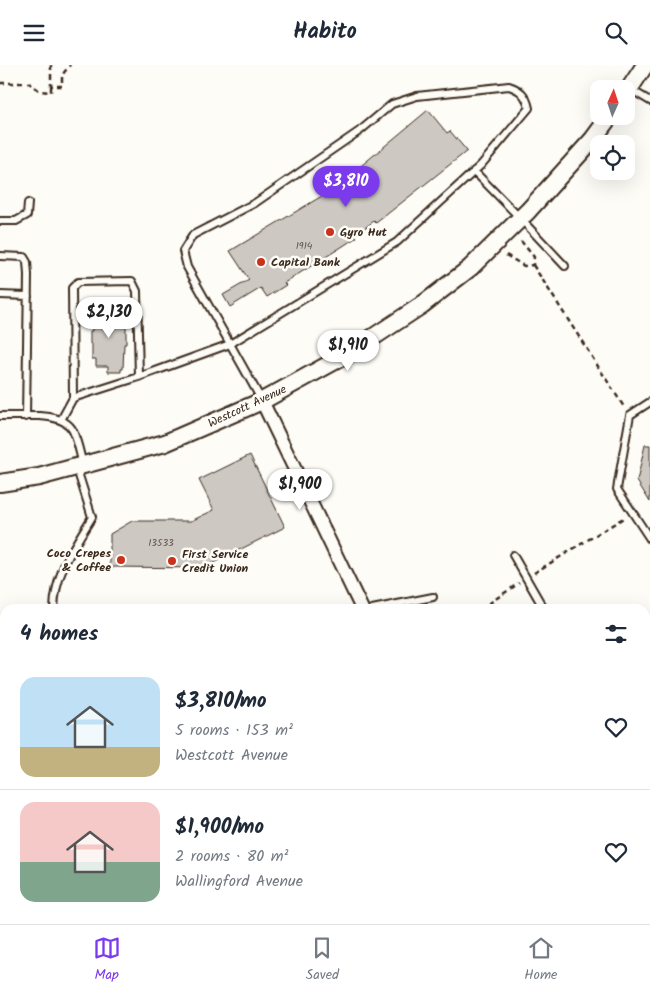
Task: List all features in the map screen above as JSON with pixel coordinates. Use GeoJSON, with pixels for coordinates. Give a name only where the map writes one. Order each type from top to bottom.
{"type":"FeatureCollection","features":[{"type":"Feature","properties":{"kind":"street"},"geometry":{"type":"LineString","coordinates":[[635,80],[645,65]]}},
{"type":"Feature","properties":{"kind":"street","name":"Westcott Avenue"},"geometry":{"type":"LineString","coordinates":[[0,483],[39,477],[166,443],[262,401],[346,355],[422,305],[470,268],[515,223],[593,139],[603,125]]}},
{"type":"Feature","properties":{"kind":"street"},"geometry":{"type":"LineString","coordinates":[[262,401],[360,604]]}},
{"type":"Feature","properties":{"kind":"lane"},"geometry":{"type":"LineString","coordinates":[[74,398],[140,377],[230,344],[397,242],[474,171],[529,108],[520,90],[509,86],[417,95],[392,105],[360,131],[255,203],[193,235],[183,251],[187,267],[230,344],[262,401]]}},
{"type":"Feature","properties":{"kind":"lane"},"geometry":{"type":"LineString","coordinates":[[635,94],[650,101]]}},
{"type":"Feature","properties":{"kind":"lane"},"geometry":{"type":"LineString","coordinates":[[474,171],[515,223],[565,266]]}},
{"type":"Feature","properties":{"kind":"lane"},"geometry":{"type":"LineString","coordinates":[[0,221],[16,221],[27,215],[28,203]]}},
{"type":"Feature","properties":{"kind":"lane"},"geometry":{"type":"LineString","coordinates":[[0,256],[24,257],[27,261],[26,417]]}},
{"type":"Feature","properties":{"kind":"lane"},"geometry":{"type":"LineString","coordinates":[[61,420],[74,398],[72,288],[78,282],[132,281],[137,291],[140,377]]}},
{"type":"Feature","properties":{"kind":"lane"},"geometry":{"type":"LineString","coordinates":[[0,295],[28,295]]}},
{"type":"Feature","properties":{"kind":"lane"},"geometry":{"type":"LineString","coordinates":[[650,402],[630,415],[617,489],[650,539]]}},
{"type":"Feature","properties":{"kind":"lane"},"geometry":{"type":"LineString","coordinates":[[0,417],[49,417],[61,420],[72,429],[92,517],[61,568],[54,595],[54,604]]}},
{"type":"Feature","properties":{"kind":"lane"},"geometry":{"type":"LineString","coordinates":[[513,555],[541,604]]}},
{"type":"Feature","properties":{"kind":"lane"},"geometry":{"type":"LineString","coordinates":[[397,604],[433,597]]}},
{"type":"Feature","properties":{"kind":"path"},"geometry":{"type":"LineString","coordinates":[[0,83],[29,83],[40,91],[50,92],[51,65]]}},
{"type":"Feature","properties":{"kind":"path"},"geometry":{"type":"LineString","coordinates":[[51,86],[62,86],[62,75],[70,65]]}},
{"type":"Feature","properties":{"kind":"path"},"geometry":{"type":"LineString","coordinates":[[515,223],[534,257],[533,265],[630,415]]}},
{"type":"Feature","properties":{"kind":"path"},"geometry":{"type":"LineString","coordinates":[[493,245],[524,266],[533,265]]}},
{"type":"Feature","properties":{"kind":"path"},"geometry":{"type":"LineString","coordinates":[[488,604],[526,578],[632,512]]}},
{"type":"Feature","properties":{"kind":"building"},"geometry":{"type":"Polygon","coordinates":[[[428,110],[447,133],[450,131],[467,151],[376,223],[374,221],[355,235],[357,237],[284,283],[286,285],[267,297],[261,288],[230,307],[223,295],[249,280],[230,251],[332,190],[428,110]]]}},
{"type":"Feature","properties":{"kind":"building"},"geometry":{"type":"Polygon","coordinates":[[[93,311],[124,311],[124,314],[126,314],[126,344],[124,344],[123,369],[121,369],[121,372],[108,372],[108,366],[96,366],[96,359],[92,359],[90,331],[92,331],[93,311]]]}},
{"type":"Feature","properties":{"kind":"building"},"geometry":{"type":"Polygon","coordinates":[[[645,445],[650,445],[650,502],[637,481],[645,445]]]}},
{"type":"Feature","properties":{"kind":"building"},"geometry":{"type":"Polygon","coordinates":[[[250,455],[285,527],[203,568],[110,567],[110,534],[132,521],[191,521],[214,510],[199,480],[250,455]]]}},
{"type":"Feature","properties":{"kind":"place","name":"Gyro Hut"},"geometry":{"type":"Point","coordinates":[330,232]}},
{"type":"Feature","properties":{"kind":"place","name":"Capital Bank"},"geometry":{"type":"Point","coordinates":[261,262]}},
{"type":"Feature","properties":{"kind":"place","name":"Coco Crepes & Coffee"},"geometry":{"type":"Point","coordinates":[121,560]}},
{"type":"Feature","properties":{"kind":"place","name":"First Service Credit Union"},"geometry":{"type":"Point","coordinates":[172,561]}}]}
